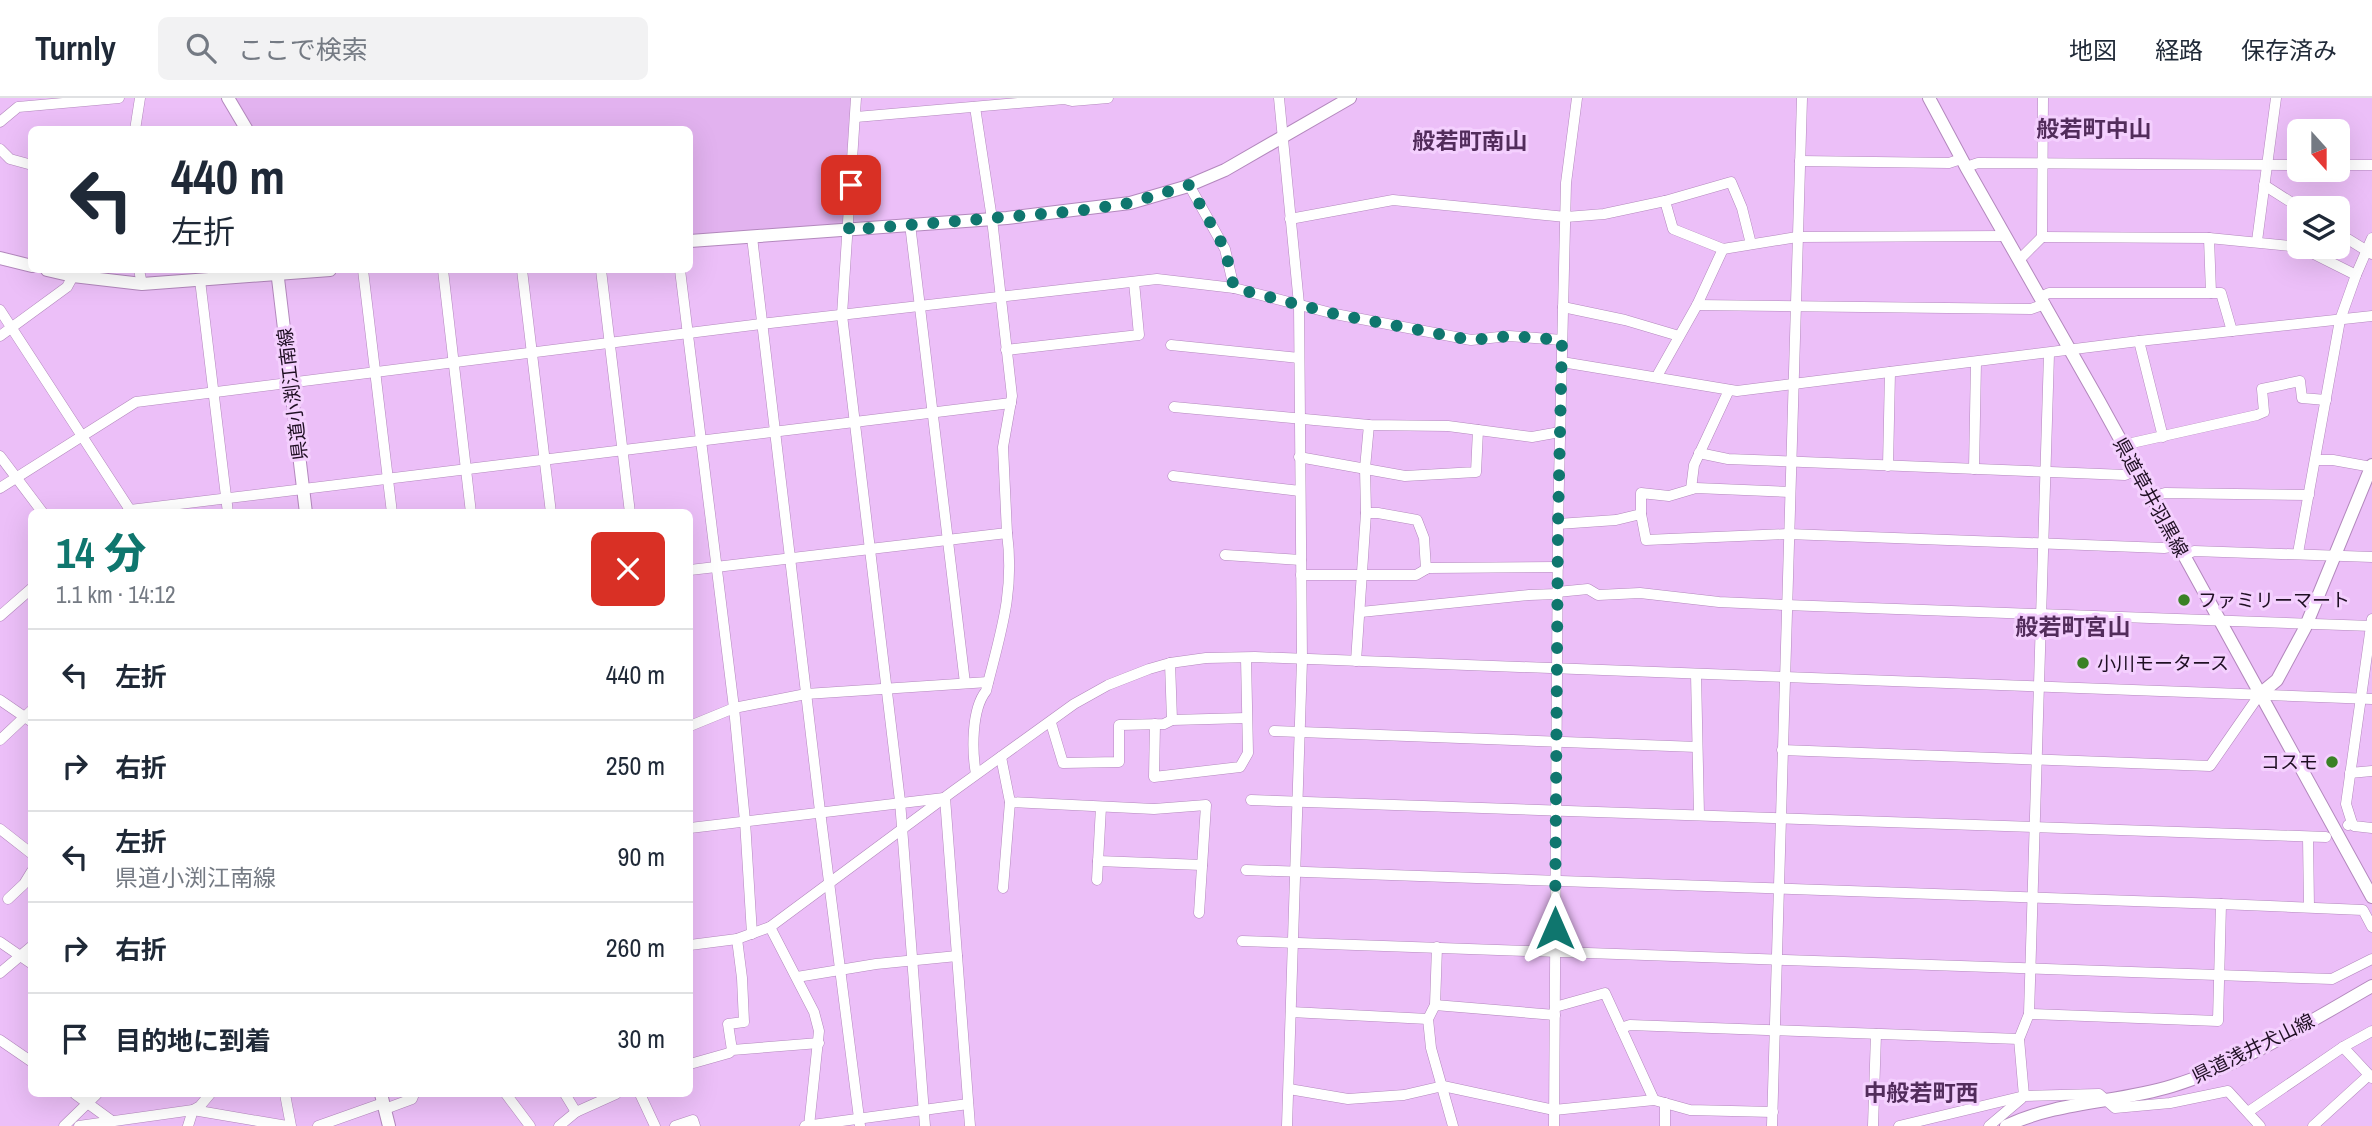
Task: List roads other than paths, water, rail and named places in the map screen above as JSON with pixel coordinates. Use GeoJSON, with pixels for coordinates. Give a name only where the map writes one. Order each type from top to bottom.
{"type":"FeatureCollection","features":[{"type":"Feature","properties":{"kind":"main road"},"geometry":{"type":"LineString","coordinates":[[228,98],[245,126]]}},
{"type":"Feature","properties":{"kind":"main road"},"geometry":{"type":"LineString","coordinates":[[693,241],[992,219],[1130,203],[1189,185],[1225,170],[1350,98]]}},
{"type":"Feature","properties":{"kind":"main road","name":"県道草井羽黒線"},"geometry":{"type":"LineString","coordinates":[[1929,98],[2369,892]]}},
{"type":"Feature","properties":{"kind":"main road"},"geometry":{"type":"LineString","coordinates":[[0,258],[28,265]]}},
{"type":"Feature","properties":{"kind":"main road"},"geometry":{"type":"LineString","coordinates":[[60,273],[142,284],[267,273]]}},
{"type":"Feature","properties":{"kind":"main road","name":"県道小渕江南線"},"geometry":{"type":"LineString","coordinates":[[277,273],[306,509]]}},
{"type":"Feature","properties":{"kind":"main road"},"geometry":{"type":"LineString","coordinates":[[2260,694],[2277,680],[2307,624],[2372,466]]}},
{"type":"Feature","properties":{"kind":"main road","name":"県道浅井犬山線"},"geometry":{"type":"LineString","coordinates":[[2006,1126],[2048,1110],[2169,1087],[2209,1074],[2372,986]]}},
{"type":"Feature","properties":{"kind":"main road"},"geometry":{"type":"LineString","coordinates":[[383,1102],[389,1126]]}},
{"type":"Feature","properties":{"kind":"street"},"geometry":{"type":"LineString","coordinates":[[0,122],[18,107],[119,98]]}},
{"type":"Feature","properties":{"kind":"street"},"geometry":{"type":"LineString","coordinates":[[136,126],[140,98]]}},
{"type":"Feature","properties":{"kind":"street"},"geometry":{"type":"LineString","coordinates":[[856,98],[842,315],[903,830],[925,1126]]}},
{"type":"Feature","properties":{"kind":"street"},"geometry":{"type":"LineString","coordinates":[[856,117],[975,107],[1023,100],[1072,101],[1108,98]]}},
{"type":"Feature","properties":{"kind":"street"},"geometry":{"type":"LineString","coordinates":[[1279,98],[1299,303],[1302,660],[1287,1126]]}},
{"type":"Feature","properties":{"kind":"street"},"geometry":{"type":"LineString","coordinates":[[1555,1126],[1558,524],[1566,183],[1577,98]]}},
{"type":"Feature","properties":{"kind":"street"},"geometry":{"type":"LineString","coordinates":[[1772,1126],[1802,98]]}},
{"type":"Feature","properties":{"kind":"street"},"geometry":{"type":"LineString","coordinates":[[2019,260],[2042,237],[2043,98]]}},
{"type":"Feature","properties":{"kind":"street"},"geometry":{"type":"LineString","coordinates":[[2257,241],[2276,98]]}},
{"type":"Feature","properties":{"kind":"street"},"geometry":{"type":"LineString","coordinates":[[975,107],[992,219],[1011,402],[1003,447],[1010,561],[1008,604],[977,718],[973,741],[976,774]]}},
{"type":"Feature","properties":{"kind":"street"},"geometry":{"type":"LineString","coordinates":[[0,149],[10,159],[28,164]]}},
{"type":"Feature","properties":{"kind":"street"},"geometry":{"type":"LineString","coordinates":[[1800,161],[2287,165]]}},
{"type":"Feature","properties":{"kind":"street"},"geometry":{"type":"LineString","coordinates":[[2350,165],[2372,165]]}},
{"type":"Feature","properties":{"kind":"street"},"geometry":{"type":"LineString","coordinates":[[1290,219],[1392,200],[1566,216],[1604,215],[1731,182],[1742,208],[1751,244]]}},
{"type":"Feature","properties":{"kind":"street"},"geometry":{"type":"LineString","coordinates":[[1189,185],[1225,249],[1234,288]]}},
{"type":"Feature","properties":{"kind":"street"},"geometry":{"type":"LineString","coordinates":[[2264,185],[2287,200]]}},
{"type":"Feature","properties":{"kind":"street"},"geometry":{"type":"LineString","coordinates":[[1665,201],[1673,229],[1723,249],[1797,237],[2004,236]]}},
{"type":"Feature","properties":{"kind":"street"},"geometry":{"type":"LineString","coordinates":[[910,224],[965,683]]}},
{"type":"Feature","properties":{"kind":"street"},"geometry":{"type":"LineString","coordinates":[[752,237],[860,1122]]}},
{"type":"Feature","properties":{"kind":"street"},"geometry":{"type":"LineString","coordinates":[[2042,237],[2209,238],[2287,245]]}},
{"type":"Feature","properties":{"kind":"street"},"geometry":{"type":"LineString","coordinates":[[2209,238],[2211,293]]}},
{"type":"Feature","properties":{"kind":"street"},"geometry":{"type":"LineString","coordinates":[[2298,553],[2340,320],[2356,275],[2369,253],[2372,238]]}},
{"type":"Feature","properties":{"kind":"street"},"geometry":{"type":"LineString","coordinates":[[2350,241],[2369,253]]}},
{"type":"Feature","properties":{"kind":"street"},"geometry":{"type":"LineString","coordinates":[[1657,376],[1697,305],[1723,249]]}},
{"type":"Feature","properties":{"kind":"street"},"geometry":{"type":"LineString","coordinates":[[2324,259],[2356,275]]}},
{"type":"Feature","properties":{"kind":"street"},"geometry":{"type":"LineString","coordinates":[[140,273],[142,284]]}},
{"type":"Feature","properties":{"kind":"street"},"geometry":{"type":"LineString","coordinates":[[363,273],[392,509]]}},
{"type":"Feature","properties":{"kind":"street"},"geometry":{"type":"LineString","coordinates":[[443,273],[471,509]]}},
{"type":"Feature","properties":{"kind":"street"},"geometry":{"type":"LineString","coordinates":[[522,273],[551,509]]}},
{"type":"Feature","properties":{"kind":"street"},"geometry":{"type":"LineString","coordinates":[[601,273],[629,509]]}},
{"type":"Feature","properties":{"kind":"street"},"geometry":{"type":"LineString","coordinates":[[680,273],[734,708],[752,934]]}},
{"type":"Feature","properties":{"kind":"street"},"geometry":{"type":"LineString","coordinates":[[0,336],[67,287],[73,276]]}},
{"type":"Feature","properties":{"kind":"street"},"geometry":{"type":"LineString","coordinates":[[0,488],[136,402],[761,324],[1157,279],[1234,288],[1335,314],[1471,340],[1510,336],[1562,340]]}},
{"type":"Feature","properties":{"kind":"street"},"geometry":{"type":"LineString","coordinates":[[200,280],[227,509]]}},
{"type":"Feature","properties":{"kind":"street"},"geometry":{"type":"LineString","coordinates":[[1006,350],[1139,335],[1134,282]]}},
{"type":"Feature","properties":{"kind":"street"},"geometry":{"type":"LineString","coordinates":[[1697,305],[2031,309],[2049,293],[2221,293],[2232,331]]}},
{"type":"Feature","properties":{"kind":"street"},"geometry":{"type":"LineString","coordinates":[[1563,307],[1625,320],[1679,336]]}},
{"type":"Feature","properties":{"kind":"street"},"geometry":{"type":"LineString","coordinates":[[0,310],[127,509]]}},
{"type":"Feature","properties":{"kind":"street"},"geometry":{"type":"LineString","coordinates":[[1562,362],[1730,390],[1793,385],[2139,341],[2372,316]]}},
{"type":"Feature","properties":{"kind":"street"},"geometry":{"type":"LineString","coordinates":[[2139,341],[2163,437]]}},
{"type":"Feature","properties":{"kind":"street"},"geometry":{"type":"LineString","coordinates":[[1171,345],[1299,358]]}},
{"type":"Feature","properties":{"kind":"street"},"geometry":{"type":"LineString","coordinates":[[2024,1096],[2019,1039],[2029,1014],[2031,969],[2049,354]]}},
{"type":"Feature","properties":{"kind":"street"},"geometry":{"type":"LineString","coordinates":[[1974,469],[1976,362]]}},
{"type":"Feature","properties":{"kind":"street"},"geometry":{"type":"LineString","coordinates":[[1888,466],[1890,372]]}},
{"type":"Feature","properties":{"kind":"street"},"geometry":{"type":"LineString","coordinates":[[2123,445],[2264,412],[2262,389],[2300,381],[2302,398],[2326,400]]}},
{"type":"Feature","properties":{"kind":"street"},"geometry":{"type":"LineString","coordinates":[[1691,489],[1694,465],[1730,390]]}},
{"type":"Feature","properties":{"kind":"street"},"geometry":{"type":"LineString","coordinates":[[150,509],[1011,402]]}},
{"type":"Feature","properties":{"kind":"street"},"geometry":{"type":"LineString","coordinates":[[1174,407],[1369,425],[1438,425],[1532,437],[1560,432]]}},
{"type":"Feature","properties":{"kind":"street"},"geometry":{"type":"LineString","coordinates":[[1356,661],[1361,612],[1366,513],[1365,468],[1369,425]]}},
{"type":"Feature","properties":{"kind":"street"},"geometry":{"type":"LineString","coordinates":[[1299,457],[1405,476],[1476,472],[1478,430]]}},
{"type":"Feature","properties":{"kind":"street"},"geometry":{"type":"LineString","coordinates":[[1699,453],[1728,460],[2125,475],[2136,470]]}},
{"type":"Feature","properties":{"kind":"street"},"geometry":{"type":"LineString","coordinates":[[0,456],[40,509]]}},
{"type":"Feature","properties":{"kind":"street"},"geometry":{"type":"LineString","coordinates":[[2316,460],[2372,466]]}},
{"type":"Feature","properties":{"kind":"street"},"geometry":{"type":"LineString","coordinates":[[1172,475],[1300,491]]}},
{"type":"Feature","properties":{"kind":"street"},"geometry":{"type":"LineString","coordinates":[[1790,492],[1691,489],[1669,496],[1641,493],[1641,514],[1646,540],[1788,534],[2372,557]]}},
{"type":"Feature","properties":{"kind":"street"},"geometry":{"type":"LineString","coordinates":[[2151,497],[2165,493],[2309,495]]}},
{"type":"Feature","properties":{"kind":"street"},"geometry":{"type":"LineString","coordinates":[[1366,513],[1417,520],[1424,538],[1426,569]]}},
{"type":"Feature","properties":{"kind":"street"},"geometry":{"type":"LineString","coordinates":[[1558,524],[1616,520],[1641,514]]}},
{"type":"Feature","properties":{"kind":"street"},"geometry":{"type":"LineString","coordinates":[[693,570],[1007,533]]}},
{"type":"Feature","properties":{"kind":"street"},"geometry":{"type":"LineString","coordinates":[[1225,555],[1301,561]]}},
{"type":"Feature","properties":{"kind":"street"},"geometry":{"type":"LineString","coordinates":[[1301,575],[1416,575],[1426,569],[1558,567]]}},
{"type":"Feature","properties":{"kind":"street"},"geometry":{"type":"LineString","coordinates":[[1361,612],[1588,589],[1598,595],[1640,593],[1719,602],[1786,605],[2307,624],[2372,623],[2346,804],[2350,824],[2372,828]]}},
{"type":"Feature","properties":{"kind":"street"},"geometry":{"type":"LineString","coordinates":[[0,616],[28,592]]}},
{"type":"Feature","properties":{"kind":"street"},"geometry":{"type":"LineString","coordinates":[[693,944],[737,939],[770,927],[1074,704],[1108,685],[1149,668],[1170,663],[1229,656],[2372,699]]}},
{"type":"Feature","properties":{"kind":"street"},"geometry":{"type":"LineString","coordinates":[[1155,724],[1154,777],[1240,767],[1248,753],[1246,658]]}},
{"type":"Feature","properties":{"kind":"street"},"geometry":{"type":"LineString","coordinates":[[1170,663],[1172,720]]}},
{"type":"Feature","properties":{"kind":"street"},"geometry":{"type":"LineString","coordinates":[[1696,674],[1699,815]]}},
{"type":"Feature","properties":{"kind":"street"},"geometry":{"type":"LineString","coordinates":[[693,725],[734,708],[806,694],[988,682]]}},
{"type":"Feature","properties":{"kind":"street"},"geometry":{"type":"LineString","coordinates":[[1782,750],[2210,766],[2260,694]]}},
{"type":"Feature","properties":{"kind":"street"},"geometry":{"type":"LineString","coordinates":[[0,701],[28,715]]}},
{"type":"Feature","properties":{"kind":"street"},"geometry":{"type":"LineString","coordinates":[[0,740],[28,718]]}},
{"type":"Feature","properties":{"kind":"street"},"geometry":{"type":"LineString","coordinates":[[1051,723],[1063,763],[1119,762],[1119,725],[1246,718]]}},
{"type":"Feature","properties":{"kind":"street"},"geometry":{"type":"LineString","coordinates":[[1274,731],[1697,747]]}},
{"type":"Feature","properties":{"kind":"street"},"geometry":{"type":"LineString","coordinates":[[1001,757],[1010,802],[1003,888]]}},
{"type":"Feature","properties":{"kind":"street"},"geometry":{"type":"LineString","coordinates":[[2350,773],[2372,771]]}},
{"type":"Feature","properties":{"kind":"street"},"geometry":{"type":"LineString","coordinates":[[693,828],[900,801],[945,798]]}},
{"type":"Feature","properties":{"kind":"street"},"geometry":{"type":"LineString","coordinates":[[945,798],[970,1126]]}},
{"type":"Feature","properties":{"kind":"street"},"geometry":{"type":"LineString","coordinates":[[1251,800],[2326,837]]}},
{"type":"Feature","properties":{"kind":"street"},"geometry":{"type":"LineString","coordinates":[[1010,802],[1154,809],[1206,805],[1199,913]]}},
{"type":"Feature","properties":{"kind":"street"},"geometry":{"type":"LineString","coordinates":[[1097,880],[1101,807]]}},
{"type":"Feature","properties":{"kind":"street"},"geometry":{"type":"LineString","coordinates":[[0,829],[28,852]]}},
{"type":"Feature","properties":{"kind":"street"},"geometry":{"type":"LineString","coordinates":[[2308,837],[2309,907]]}},
{"type":"Feature","properties":{"kind":"street"},"geometry":{"type":"LineString","coordinates":[[1098,861],[1202,864]]}},
{"type":"Feature","properties":{"kind":"street"},"geometry":{"type":"LineString","coordinates":[[1246,870],[2221,905],[2367,907],[2372,927]]}},
{"type":"Feature","properties":{"kind":"street"},"geometry":{"type":"LineString","coordinates":[[8,899],[28,878]]}},
{"type":"Feature","properties":{"kind":"street"},"geometry":{"type":"LineString","coordinates":[[2029,1014],[2218,1021],[2221,905]]}},
{"type":"Feature","properties":{"kind":"street"},"geometry":{"type":"LineString","coordinates":[[770,927],[814,1012],[819,1043],[807,1126],[860,1122],[924,1109],[968,1104]]}},
{"type":"Feature","properties":{"kind":"street"},"geometry":{"type":"LineString","coordinates":[[732,1050],[728,1024],[748,1022],[737,939]]}},
{"type":"Feature","properties":{"kind":"street"},"geometry":{"type":"LineString","coordinates":[[1242,941],[2332,978],[2372,959]]}},
{"type":"Feature","properties":{"kind":"street"},"geometry":{"type":"LineString","coordinates":[[0,942],[28,962]]}},
{"type":"Feature","properties":{"kind":"street"},"geometry":{"type":"LineString","coordinates":[[1437,947],[1435,1005],[1428,1019],[1431,1048],[1453,1126]]}},
{"type":"Feature","properties":{"kind":"street"},"geometry":{"type":"LineString","coordinates":[[0,973],[28,949]]}},
{"type":"Feature","properties":{"kind":"street"},"geometry":{"type":"LineString","coordinates":[[797,977],[914,959],[957,956]]}},
{"type":"Feature","properties":{"kind":"street"},"geometry":{"type":"LineString","coordinates":[[1435,1005],[1555,1011],[1605,993],[1654,1100]]}},
{"type":"Feature","properties":{"kind":"street"},"geometry":{"type":"LineString","coordinates":[[1291,1012],[1428,1019]]}},
{"type":"Feature","properties":{"kind":"street"},"geometry":{"type":"LineString","coordinates":[[1621,1028],[1630,1025],[2019,1039]]}},
{"type":"Feature","properties":{"kind":"street"},"geometry":{"type":"LineString","coordinates":[[2248,1112],[2343,1046],[2372,1031]]}},
{"type":"Feature","properties":{"kind":"street"},"geometry":{"type":"LineString","coordinates":[[1873,1126],[1876,1034]]}},
{"type":"Feature","properties":{"kind":"street"},"geometry":{"type":"LineString","coordinates":[[0,1040],[28,1059]]}},
{"type":"Feature","properties":{"kind":"street"},"geometry":{"type":"LineString","coordinates":[[693,1063],[732,1050],[819,1043]]}},
{"type":"Feature","properties":{"kind":"street"},"geometry":{"type":"LineString","coordinates":[[2314,1126],[2370,1077],[2343,1046]]}},
{"type":"Feature","properties":{"kind":"street"},"geometry":{"type":"LineString","coordinates":[[1289,1089],[1348,1099],[1405,1095],[1443,1086],[1554,1110],[1654,1100],[1690,1110],[1773,1112]]}},
{"type":"Feature","properties":{"kind":"street"},"geometry":{"type":"LineString","coordinates":[[1899,1126],[2024,1096],[2099,1094],[2115,1108],[2147,1106],[2228,1091],[2260,1126]]}},
{"type":"Feature","properties":{"kind":"street"},"geometry":{"type":"LineString","coordinates":[[1989,1126],[2024,1096]]}},
{"type":"Feature","properties":{"kind":"street"},"geometry":{"type":"LineString","coordinates":[[80,1097],[112,1121]]}},
{"type":"Feature","properties":{"kind":"street"},"geometry":{"type":"LineString","coordinates":[[64,1126],[93,1097]]}},
{"type":"Feature","properties":{"kind":"street"},"geometry":{"type":"LineString","coordinates":[[188,1126],[193,1110],[208,1097]]}},
{"type":"Feature","properties":{"kind":"street"},"geometry":{"type":"LineString","coordinates":[[79,1126],[193,1110],[252,1123],[289,1126],[285,1097]]}},
{"type":"Feature","properties":{"kind":"street"},"geometry":{"type":"LineString","coordinates":[[318,1126],[383,1102],[412,1100],[413,1097]]}},
{"type":"Feature","properties":{"kind":"street"},"geometry":{"type":"LineString","coordinates":[[508,1097],[530,1126]]}},
{"type":"Feature","properties":{"kind":"street"},"geometry":{"type":"LineString","coordinates":[[567,1097],[576,1112]]}},
{"type":"Feature","properties":{"kind":"street"},"geometry":{"type":"LineString","coordinates":[[564,1125],[576,1112],[609,1097]]}},
{"type":"Feature","properties":{"kind":"street"},"geometry":{"type":"LineString","coordinates":[[641,1097],[655,1126]]}},
{"type":"Feature","properties":{"kind":"street"},"geometry":{"type":"LineString","coordinates":[[1665,1103],[1665,1126]]}},
{"type":"Feature","properties":{"kind":"street"},"geometry":{"type":"LineString","coordinates":[[675,1126],[693,1120],[695,1126]]}},
{"type":"Feature","properties":{"kind":"place","name":"ファミリーマート"},"geometry":{"type":"Point","coordinates":[2184,600]}},
{"type":"Feature","properties":{"kind":"place","name":"小川モータース"},"geometry":{"type":"Point","coordinates":[2083,663]}},
{"type":"Feature","properties":{"kind":"place","name":"コスモ"},"geometry":{"type":"Point","coordinates":[2332,762]}},
{"type":"Feature","properties":{"kind":"district","name":"般若町中山"},"geometry":{"type":"Point","coordinates":[2094,128]}},
{"type":"Feature","properties":{"kind":"district","name":"般若町南山"},"geometry":{"type":"Point","coordinates":[1470,140]}},
{"type":"Feature","properties":{"kind":"district","name":"般若町宮山"},"geometry":{"type":"Point","coordinates":[2073,626]}},
{"type":"Feature","properties":{"kind":"district","name":"中般若町西"},"geometry":{"type":"Point","coordinates":[1921,1092]}}]}
